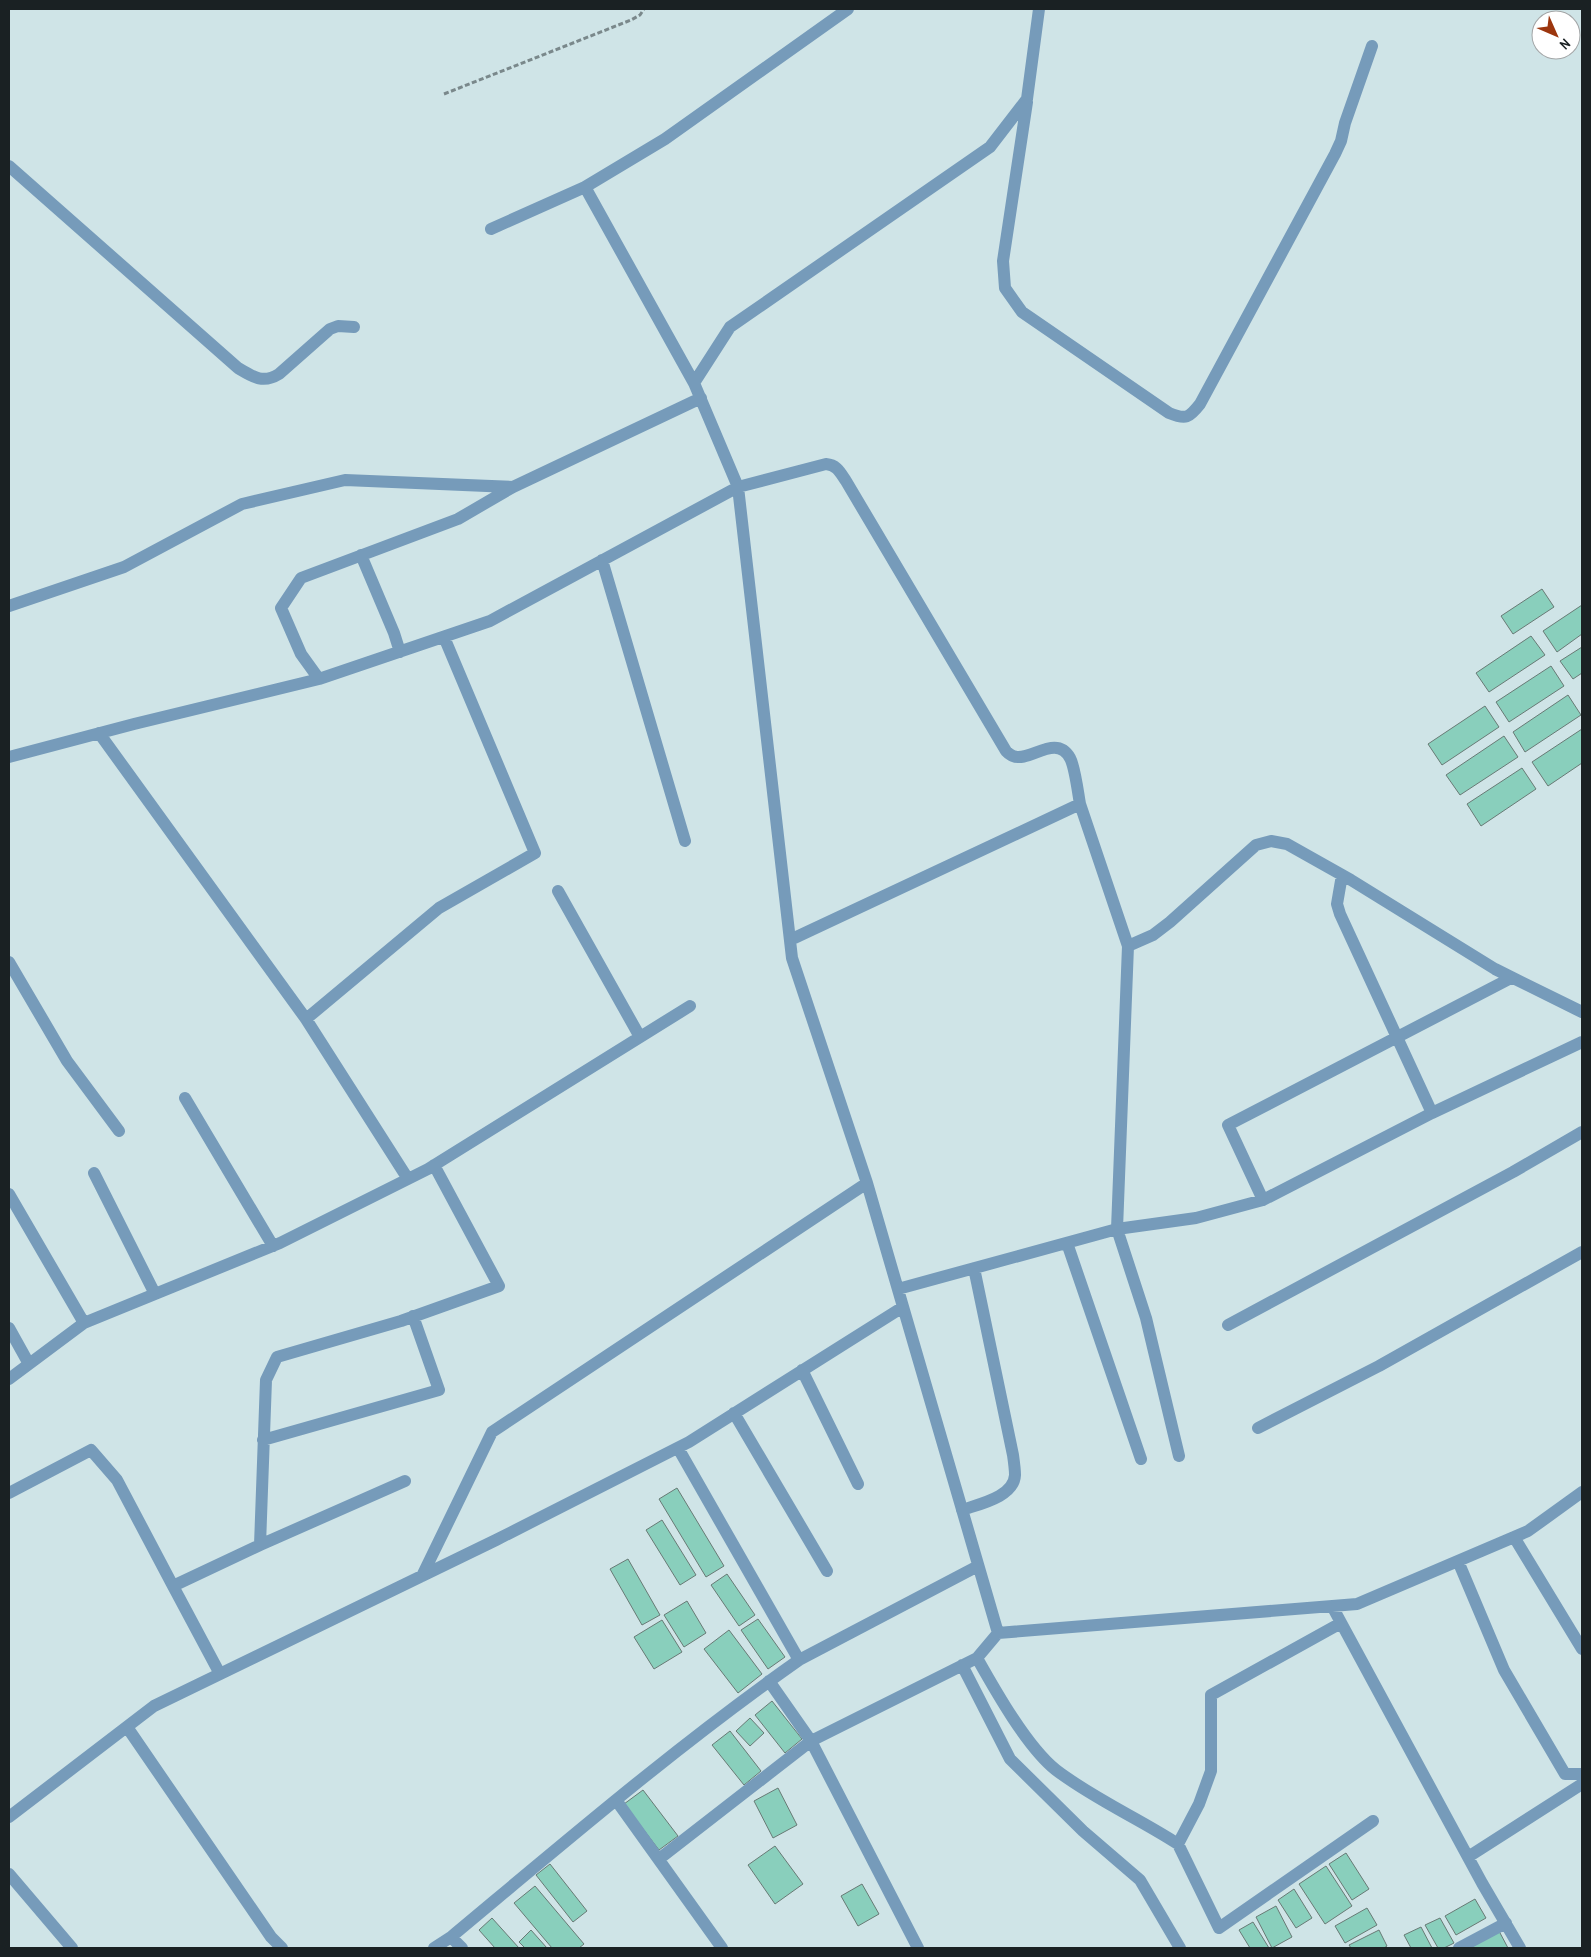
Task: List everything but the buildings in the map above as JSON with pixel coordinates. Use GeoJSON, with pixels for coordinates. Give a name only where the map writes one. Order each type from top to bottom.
{"type":"FeatureCollection","features":[{"type":"Feature","properties":{"kind":"street"},"geometry":{"type":"LineString","coordinates":[[492,229],[585,187],[665,139],[848,9]]}},
{"type":"Feature","properties":{"kind":"street"},"geometry":{"type":"LineString","coordinates":[[1039,9],[1003,261],[1005,288],[1022,312],[1180,418],[1191,415],[1200,404],[1335,154],[1372,46]]}},
{"type":"Feature","properties":{"kind":"street"},"geometry":{"type":"LineString","coordinates":[[694,383],[730,327],[990,147],[1027,99]]}},
{"type":"Feature","properties":{"kind":"street"},"geometry":{"type":"LineString","coordinates":[[9,166],[238,368],[254,377],[261,380],[270,379],[279,374],[330,329],[338,326],[354,327]]}},
{"type":"Feature","properties":{"kind":"street"},"geometry":{"type":"LineString","coordinates":[[585,187],[694,383],[738,487],[792,958],[867,1183],[998,1633]]}},
{"type":"Feature","properties":{"kind":"street"},"geometry":{"type":"LineString","coordinates":[[319,679],[301,654],[281,608],[301,578],[458,519],[513,487],[701,398]]}},
{"type":"Feature","properties":{"kind":"street"},"geometry":{"type":"LineString","coordinates":[[9,758],[99,733],[319,679],[490,621],[738,487],[826,464],[832,465],[838,469],[1006,752],[1013,757],[1022,757],[1050,747],[1064,750],[1070,758],[1080,804],[1128,946],[1117,1229],[1146,1318],[1179,1456]]}},
{"type":"Feature","properties":{"kind":"street"},"geometry":{"type":"LineString","coordinates":[[9,606],[124,567],[242,504],[345,480],[513,487]]}},
{"type":"Feature","properties":{"kind":"street"},"geometry":{"type":"LineString","coordinates":[[361,555],[394,633],[400,652]]}},
{"type":"Feature","properties":{"kind":"street"},"geometry":{"type":"LineString","coordinates":[[602,560],[685,841]]}},
{"type":"Feature","properties":{"kind":"street"},"geometry":{"type":"LineString","coordinates":[[306,1019],[439,908],[535,853],[444,636]]}},
{"type":"Feature","properties":{"kind":"street"},"geometry":{"type":"LineString","coordinates":[[99,733],[306,1019],[408,1179]]}},
{"type":"Feature","properties":{"kind":"street"},"geometry":{"type":"LineString","coordinates":[[790,940],[1080,804]]}},
{"type":"Feature","properties":{"kind":"street"},"geometry":{"type":"LineString","coordinates":[[1128,946],[1153,935],[1170,922],[1256,844],[1271,840],[1287,844],[1342,875],[1495,970],[1582,1012]]}},
{"type":"Feature","properties":{"kind":"street"},"geometry":{"type":"LineString","coordinates":[[1342,875],[1338,904],[1340,914],[1432,1113]]}},
{"type":"Feature","properties":{"kind":"street"},"geometry":{"type":"LineString","coordinates":[[558,891],[640,1037]]}},
{"type":"Feature","properties":{"kind":"street"},"geometry":{"type":"LineString","coordinates":[[9,962],[67,1061],[119,1131]]}},
{"type":"Feature","properties":{"kind":"street"},"geometry":{"type":"LineString","coordinates":[[1263,1200],[1228,1126],[1511,978]]}},
{"type":"Feature","properties":{"kind":"street"},"geometry":{"type":"LineString","coordinates":[[9,1379],[84,1323],[273,1246],[434,1165],[690,1006]]}},
{"type":"Feature","properties":{"kind":"street"},"geometry":{"type":"LineString","coordinates":[[898,1289],[1117,1229],[1196,1218],[1263,1200],[1432,1113],[1582,1042]]}},
{"type":"Feature","properties":{"kind":"street"},"geometry":{"type":"LineString","coordinates":[[185,1098],[273,1246]]}},
{"type":"Feature","properties":{"kind":"street"},"geometry":{"type":"LineString","coordinates":[[1228,1325],[1513,1172],[1582,1132]]}},
{"type":"Feature","properties":{"kind":"street"},"geometry":{"type":"LineString","coordinates":[[260,1544],[266,1380],[277,1357],[413,1316],[499,1286],[434,1165]]}},
{"type":"Feature","properties":{"kind":"street"},"geometry":{"type":"LineString","coordinates":[[94,1173],[155,1294]]}},
{"type":"Feature","properties":{"kind":"street"},"geometry":{"type":"LineString","coordinates":[[422,1576],[492,1432],[867,1183]]}},
{"type":"Feature","properties":{"kind":"street"},"geometry":{"type":"LineString","coordinates":[[9,1194],[84,1323]]}},
{"type":"Feature","properties":{"kind":"street"},"geometry":{"type":"LineString","coordinates":[[1067,1243],[1141,1459]]}},
{"type":"Feature","properties":{"kind":"street"},"geometry":{"type":"LineString","coordinates":[[1258,1428],[1379,1366],[1582,1252]]}},
{"type":"Feature","properties":{"kind":"street"},"geometry":{"type":"LineString","coordinates":[[962,1510],[998,1498],[1010,1487],[1015,1477],[1013,1455],[974,1268]]}},
{"type":"Feature","properties":{"kind":"street"},"geometry":{"type":"LineString","coordinates":[[9,1817],[154,1706],[422,1576],[678,1448],[903,1307]]}},
{"type":"Feature","properties":{"kind":"street"},"geometry":{"type":"LineString","coordinates":[[264,1440],[439,1390],[413,1316]]}},
{"type":"Feature","properties":{"kind":"street"},"geometry":{"type":"LineString","coordinates":[[9,1328],[29,1364]]}},
{"type":"Feature","properties":{"kind":"street"},"geometry":{"type":"LineString","coordinates":[[802,1370],[858,1484]]}},
{"type":"Feature","properties":{"kind":"street"},"geometry":{"type":"LineString","coordinates":[[734,1413],[827,1571]]}},
{"type":"Feature","properties":{"kind":"street"},"geometry":{"type":"LineString","coordinates":[[678,1448],[799,1660]]}},
{"type":"Feature","properties":{"kind":"street"},"geometry":{"type":"LineString","coordinates":[[9,1493],[91,1450],[117,1480],[220,1674]]}},
{"type":"Feature","properties":{"kind":"street"},"geometry":{"type":"LineString","coordinates":[[173,1586],[260,1544],[406,1482]]}},
{"type":"Feature","properties":{"kind":"street"},"geometry":{"type":"LineString","coordinates":[[659,1860],[811,1741],[977,1658],[998,1633],[1356,1604],[1528,1531],[1582,1492]]}},
{"type":"Feature","properties":{"kind":"street"},"geometry":{"type":"LineString","coordinates":[[1514,1537],[1582,1649]]}},
{"type":"Feature","properties":{"kind":"street"},"geometry":{"type":"LineString","coordinates":[[1458,1561],[1504,1670],[1565,1774],[1582,1774]]}},
{"type":"Feature","properties":{"kind":"street"},"geometry":{"type":"LineString","coordinates":[[434,1948],[451,1937],[616,1800],[799,1660],[978,1566]]}},
{"type":"Feature","properties":{"kind":"street"},"geometry":{"type":"LineString","coordinates":[[1332,1606],[1468,1857],[1520,1948]]}},
{"type":"Feature","properties":{"kind":"street"},"geometry":{"type":"LineString","coordinates":[[1178,1844],[1199,1804],[1210,1771],[1211,1695],[1341,1623]]}},
{"type":"Feature","properties":{"kind":"street"},"geometry":{"type":"LineString","coordinates":[[977,1658],[1032,1745],[1055,1769],[1105,1803],[1178,1844],[1219,1928],[1373,1821]]}},
{"type":"Feature","properties":{"kind":"street"},"geometry":{"type":"LineString","coordinates":[[962,1665],[1010,1759],[1083,1831],[1140,1880],[1180,1948]]}},
{"type":"Feature","properties":{"kind":"street"},"geometry":{"type":"LineString","coordinates":[[769,1682],[811,1741],[918,1948]]}},
{"type":"Feature","properties":{"kind":"street"},"geometry":{"type":"LineString","coordinates":[[127,1726],[271,1937],[282,1948]]}},
{"type":"Feature","properties":{"kind":"street"},"geometry":{"type":"LineString","coordinates":[[1468,1857],[1582,1784]]}},
{"type":"Feature","properties":{"kind":"street"},"geometry":{"type":"LineString","coordinates":[[616,1800],[722,1948]]}},
{"type":"Feature","properties":{"kind":"street"},"geometry":{"type":"LineString","coordinates":[[9,1874],[72,1948]]}},
{"type":"Feature","properties":{"kind":"street"},"geometry":{"type":"LineString","coordinates":[[1459,1948],[1506,1923]]}},
{"type":"Feature","properties":{"kind":"street"},"geometry":{"type":"LineString","coordinates":[[451,1937],[462,1948]]}},
{"type":"Feature","properties":{"kind":"path"},"geometry":{"type":"LineString","coordinates":[[444,94],[631,20],[640,15],[644,9]]}}]}
